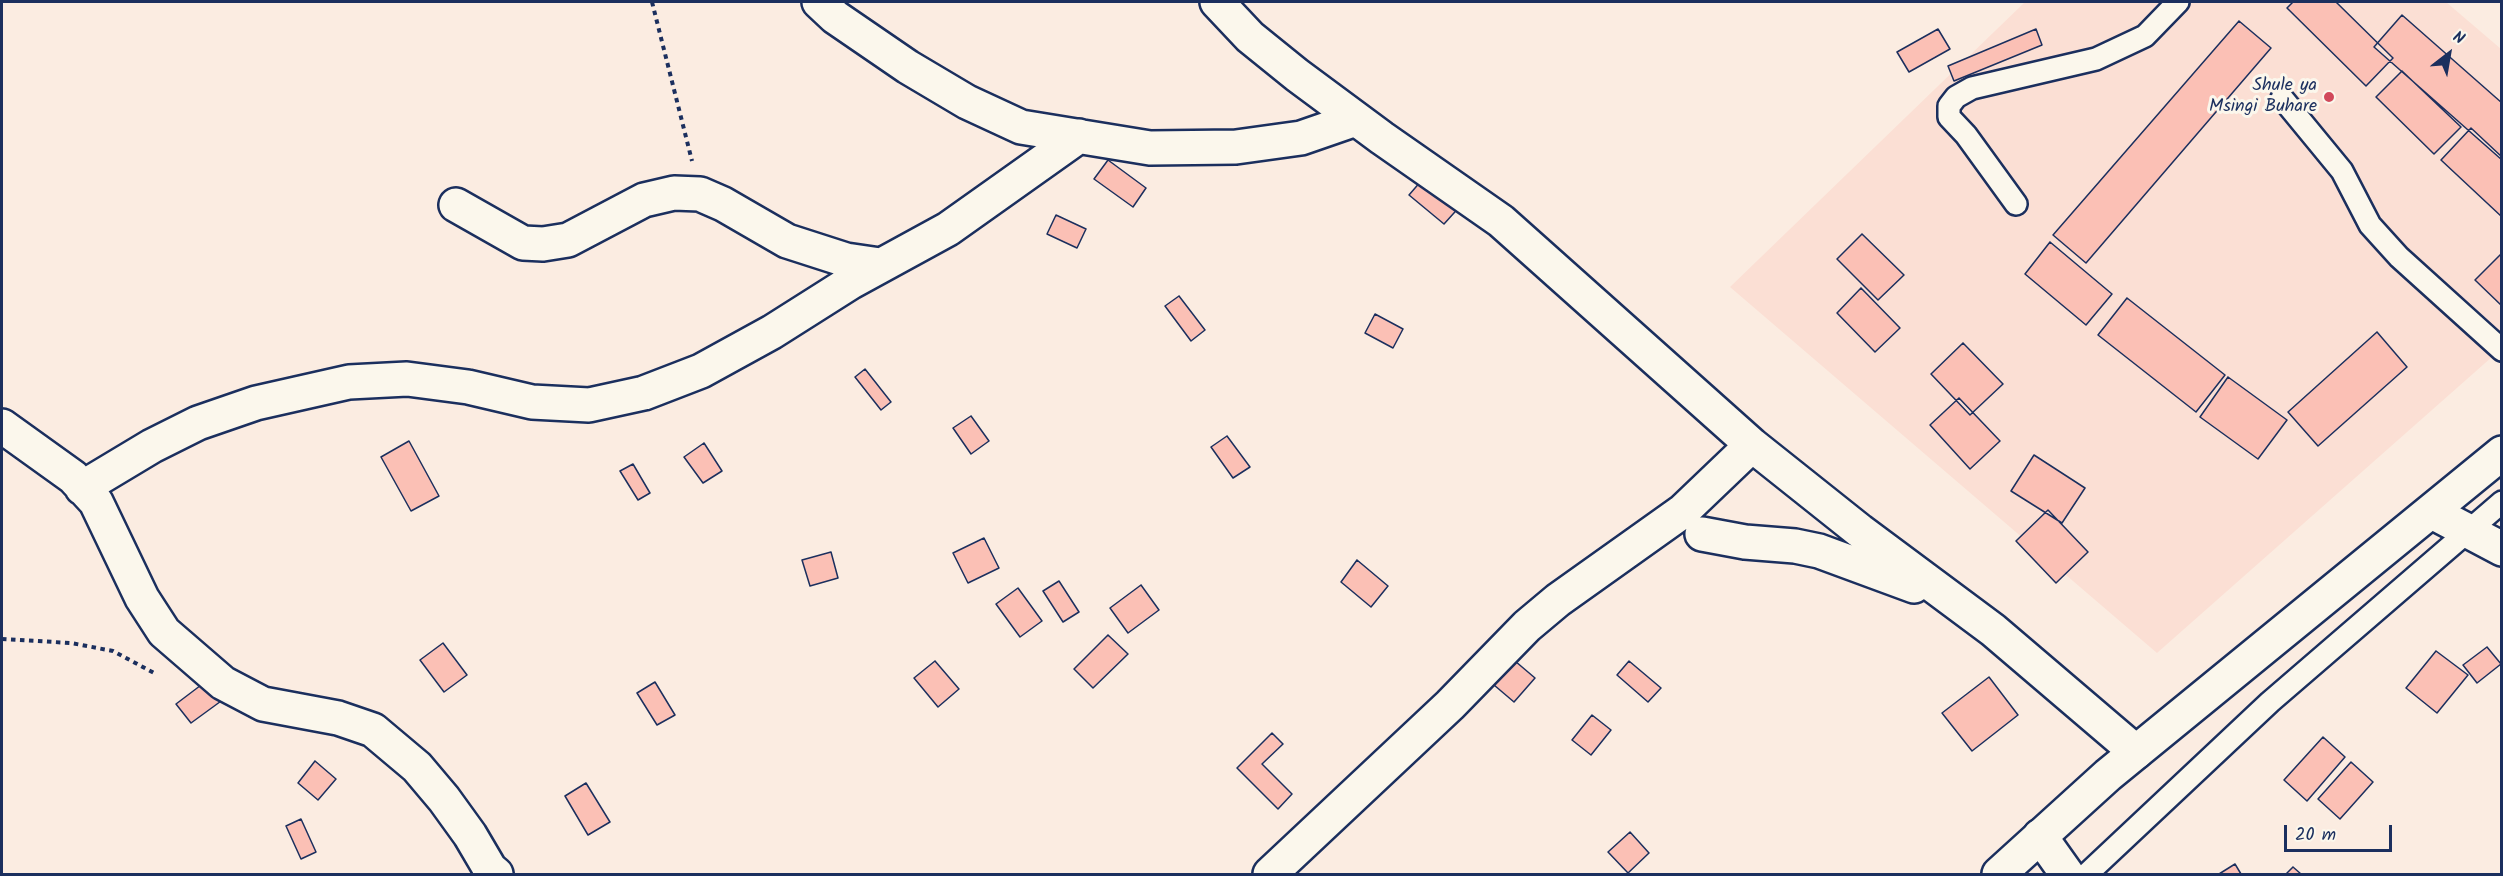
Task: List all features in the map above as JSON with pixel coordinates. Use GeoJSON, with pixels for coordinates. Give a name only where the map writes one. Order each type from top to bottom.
{"type":"FeatureCollection","features":[{"type":"Feature","properties":{"kind":"street"},"geometry":{"type":"LineString","coordinates":[[819,2],[835,17],[908,68],[967,102],[1021,127],[1150,148],[1236,147],[1301,138],[1356,119]]}},
{"type":"Feature","properties":{"kind":"street"},"geometry":{"type":"LineString","coordinates":[[1216,2],[1273,57],[1356,119],[1501,221],[1752,445],[1860,531],[2011,645],[2136,752]]}},
{"type":"Feature","properties":{"kind":"street"},"geometry":{"type":"LineString","coordinates":[[82,488],[152,446],[198,423],[256,403],[349,382],[407,379],[468,387],[532,402],[589,405],[644,393],[701,370],[741,349],[880,265],[948,229],[1079,136]]}},
{"type":"Feature","properties":{"kind":"street"},"geometry":{"type":"LineString","coordinates":[[456,205],[523,243],[543,244],[568,240],[644,200],[674,193],[700,194],[723,204],[787,241],[846,260],[880,265]]}},
{"type":"Feature","properties":{"kind":"street"},"geometry":{"type":"LineString","coordinates":[[2,426],[73,477],[96,502],[142,598],[164,632],[223,682],[263,704],[339,718],[374,729],[417,766],[444,799],[470,835],[490,869],[496,874]]}},
{"type":"Feature","properties":{"kind":"street"},"geometry":{"type":"LineString","coordinates":[[1270,874],[1450,705],[1527,626],[1558,600],[1683,511],[1752,445]]}},
{"type":"Feature","properties":{"kind":"street"},"geometry":{"type":"LineString","coordinates":[[1998,874],[2136,752],[2502,453]]}},
{"type":"Feature","properties":{"kind":"street"},"geometry":{"type":"LineString","coordinates":[[2432,512],[2502,549]]}},
{"type":"Feature","properties":{"kind":"street"},"geometry":{"type":"LineString","coordinates":[[1702,534],[1745,542],[1795,546],[1819,552],[1949,597]]}},
{"type":"Feature","properties":{"kind":"street"},"geometry":{"type":"LineString","coordinates":[[2040,836],[2067,874]]}},
{"type":"Feature","properties":{"kind":"lane"},"geometry":{"type":"LineString","coordinates":[[2016,204],[1966,135],[1949,117],[1949,106],[1956,97],[1972,88],[2096,59],[2145,36],[2178,2]]}},
{"type":"Feature","properties":{"kind":"lane"},"geometry":{"type":"LineString","coordinates":[[2282,98],[2342,171],[2370,225],[2399,257],[2502,351]]}},
{"type":"Feature","properties":{"kind":"lane"},"geometry":{"type":"LineString","coordinates":[[2087,874],[2270,702],[2502,502]]}},
{"type":"Feature","properties":{"kind":"path"},"geometry":{"type":"LineString","coordinates":[[652,2],[685,126],[700,194]]}},
{"type":"Feature","properties":{"kind":"path"},"geometry":{"type":"LineString","coordinates":[[2,639],[70,643],[113,651],[165,679]]}},
{"type":"Feature","properties":{"kind":"shaded area"},"geometry":{"type":"Polygon","coordinates":[[[2025,2],[2446,2],[2501,49],[2501,349],[2157,653],[1730,287],[2025,2]]]}},
{"type":"Feature","properties":{"kind":"building"},"geometry":{"type":"Polygon","coordinates":[[[2293,2],[2336,2],[2393,58],[2366,86],[2287,8],[2293,2]]]}},
{"type":"Feature","properties":{"kind":"building"},"geometry":{"type":"Polygon","coordinates":[[[2402,15],[2502,103],[2502,160],[2374,47],[2402,15]]]}},
{"type":"Feature","properties":{"kind":"building"},"geometry":{"type":"Polygon","coordinates":[[[2239,21],[2271,48],[2086,263],[2053,235],[2239,21]]]}},
{"type":"Feature","properties":{"kind":"building"},"geometry":{"type":"Polygon","coordinates":[[[1938,29],[1950,49],[1909,72],[1897,52],[1938,29]]]}},
{"type":"Feature","properties":{"kind":"building"},"geometry":{"type":"Polygon","coordinates":[[[2036,29],[2042,45],[1954,81],[1948,66],[2036,29]]]}},
{"type":"Feature","properties":{"kind":"building"},"geometry":{"type":"Polygon","coordinates":[[[2402,71],[2461,127],[2434,154],[2376,97],[2402,71]]]}},
{"type":"Feature","properties":{"kind":"building"},"geometry":{"type":"Polygon","coordinates":[[[2471,128],[2502,157],[2502,217],[2441,160],[2471,128]]]}},
{"type":"Feature","properties":{"kind":"building"},"geometry":{"type":"Polygon","coordinates":[[[1108,160],[1146,188],[1133,207],[1094,179],[1108,160]]]}},
{"type":"Feature","properties":{"kind":"building"},"geometry":{"type":"Polygon","coordinates":[[[1428,173],[1463,203],[1444,224],[1409,195],[1428,173]]]}},
{"type":"Feature","properties":{"kind":"building"},"geometry":{"type":"Polygon","coordinates":[[[1056,215],[1086,229],[1077,248],[1047,234],[1056,215]]]}},
{"type":"Feature","properties":{"kind":"building"},"geometry":{"type":"Polygon","coordinates":[[[1862,234],[1904,275],[1878,300],[1837,259],[1862,234]]]}},
{"type":"Feature","properties":{"kind":"building"},"geometry":{"type":"Polygon","coordinates":[[[2050,242],[2112,294],[2086,325],[2025,274],[2050,242]]]}},
{"type":"Feature","properties":{"kind":"building"},"geometry":{"type":"Polygon","coordinates":[[[2502,253],[2502,306],[2475,280],[2502,253]]]}},
{"type":"Feature","properties":{"kind":"building"},"geometry":{"type":"Polygon","coordinates":[[[1861,288],[1900,328],[1875,352],[1837,313],[1861,288]]]}},
{"type":"Feature","properties":{"kind":"building"},"geometry":{"type":"Polygon","coordinates":[[[1179,296],[1205,330],[1191,341],[1165,306],[1179,296]]]}},
{"type":"Feature","properties":{"kind":"building"},"geometry":{"type":"Polygon","coordinates":[[[2127,298],[2225,375],[2196,412],[2098,335],[2127,298]]]}},
{"type":"Feature","properties":{"kind":"building"},"geometry":{"type":"Polygon","coordinates":[[[1375,314],[1403,329],[1393,348],[1365,333],[1375,314]]]}},
{"type":"Feature","properties":{"kind":"building"},"geometry":{"type":"Polygon","coordinates":[[[2377,332],[2407,367],[2318,446],[2288,412],[2377,332]]]}},
{"type":"Feature","properties":{"kind":"building"},"geometry":{"type":"Polygon","coordinates":[[[1963,343],[2003,384],[1970,415],[1931,374],[1963,343]]]}},
{"type":"Feature","properties":{"kind":"building"},"geometry":{"type":"Polygon","coordinates":[[[865,369],[891,402],[881,410],[855,377],[865,369]]]}},
{"type":"Feature","properties":{"kind":"building"},"geometry":{"type":"Polygon","coordinates":[[[2228,377],[2287,420],[2258,459],[2200,417],[2228,377]]]}},
{"type":"Feature","properties":{"kind":"building"},"geometry":{"type":"Polygon","coordinates":[[[1959,398],[2000,441],[1970,469],[1930,425],[1959,398]]]}},
{"type":"Feature","properties":{"kind":"building"},"geometry":{"type":"Polygon","coordinates":[[[971,416],[989,441],[971,454],[953,428],[971,416]]]}},
{"type":"Feature","properties":{"kind":"building"},"geometry":{"type":"Polygon","coordinates":[[[1227,436],[1250,467],[1233,478],[1211,447],[1227,436]]]}},
{"type":"Feature","properties":{"kind":"building"},"geometry":{"type":"Polygon","coordinates":[[[409,441],[439,496],[411,511],[381,457],[409,441]]]}},
{"type":"Feature","properties":{"kind":"building"},"geometry":{"type":"Polygon","coordinates":[[[704,443],[722,471],[703,483],[684,457],[704,443]]]}},
{"type":"Feature","properties":{"kind":"building"},"geometry":{"type":"Polygon","coordinates":[[[2034,455],[2085,488],[2062,523],[2011,491],[2034,455]]]}},
{"type":"Feature","properties":{"kind":"building"},"geometry":{"type":"Polygon","coordinates":[[[633,464],[650,493],[638,500],[620,471],[633,464]]]}},
{"type":"Feature","properties":{"kind":"building"},"geometry":{"type":"Polygon","coordinates":[[[2048,510],[2088,552],[2056,583],[2016,541],[2048,510]]]}},
{"type":"Feature","properties":{"kind":"building"},"geometry":{"type":"Polygon","coordinates":[[[984,538],[999,568],[968,583],[953,553],[984,538]]]}},
{"type":"Feature","properties":{"kind":"building"},"geometry":{"type":"Polygon","coordinates":[[[831,552],[838,578],[810,586],[802,560],[831,552]]]}},
{"type":"Feature","properties":{"kind":"building"},"geometry":{"type":"Polygon","coordinates":[[[1357,560],[1388,586],[1371,607],[1341,582],[1357,560]]]}},
{"type":"Feature","properties":{"kind":"building"},"geometry":{"type":"Polygon","coordinates":[[[1059,581],[1079,612],[1063,622],[1043,591],[1059,581]]]}},
{"type":"Feature","properties":{"kind":"building"},"geometry":{"type":"Polygon","coordinates":[[[1141,585],[1159,610],[1128,633],[1110,608],[1141,585]]]}},
{"type":"Feature","properties":{"kind":"building"},"geometry":{"type":"Polygon","coordinates":[[[1018,588],[1042,621],[1020,637],[996,604],[1018,588]]]}},
{"type":"Feature","properties":{"kind":"building"},"geometry":{"type":"Polygon","coordinates":[[[1108,635],[1128,654],[1093,688],[1074,669],[1108,635]]]}},
{"type":"Feature","properties":{"kind":"building"},"geometry":{"type":"Polygon","coordinates":[[[443,643],[467,675],[444,692],[420,660],[443,643]]]}},
{"type":"Feature","properties":{"kind":"building"},"geometry":{"type":"Polygon","coordinates":[[[2487,647],[2501,664],[2477,683],[2463,665],[2487,647]]]}},
{"type":"Feature","properties":{"kind":"building"},"geometry":{"type":"Polygon","coordinates":[[[2436,651],[2468,675],[2437,713],[2406,688],[2436,651]]]}},
{"type":"Feature","properties":{"kind":"building"},"geometry":{"type":"Polygon","coordinates":[[[935,661],[959,689],[938,707],[914,678],[935,661]]]}},
{"type":"Feature","properties":{"kind":"building"},"geometry":{"type":"Polygon","coordinates":[[[1515,661],[1535,678],[1514,702],[1494,685],[1515,661]]]}},
{"type":"Feature","properties":{"kind":"building"},"geometry":{"type":"Polygon","coordinates":[[[1629,661],[1661,688],[1648,702],[1617,675],[1629,661]]]}},
{"type":"Feature","properties":{"kind":"building"},"geometry":{"type":"Polygon","coordinates":[[[213,676],[228,696],[191,723],[176,704],[213,676]]]}},
{"type":"Feature","properties":{"kind":"building"},"geometry":{"type":"Polygon","coordinates":[[[1989,677],[2018,715],[1972,751],[1942,713],[1989,677]]]}},
{"type":"Feature","properties":{"kind":"building"},"geometry":{"type":"Polygon","coordinates":[[[655,682],[675,715],[657,725],[637,693],[655,682]]]}},
{"type":"Feature","properties":{"kind":"building"},"geometry":{"type":"Polygon","coordinates":[[[1592,715],[1611,730],[1591,755],[1572,740],[1592,715]]]}},
{"type":"Feature","properties":{"kind":"building"},"geometry":{"type":"Polygon","coordinates":[[[1272,733],[1283,744],[1262,764],[1292,794],[1278,809],[1237,768],[1272,733]]]}},
{"type":"Feature","properties":{"kind":"building"},"geometry":{"type":"Polygon","coordinates":[[[2323,737],[2345,757],[2307,801],[2284,780],[2323,737]]]}},
{"type":"Feature","properties":{"kind":"building"},"geometry":{"type":"Polygon","coordinates":[[[315,761],[336,779],[318,800],[298,783],[315,761]]]}},
{"type":"Feature","properties":{"kind":"building"},"geometry":{"type":"Polygon","coordinates":[[[2351,762],[2373,782],[2340,819],[2318,799],[2351,762]]]}},
{"type":"Feature","properties":{"kind":"building"},"geometry":{"type":"Polygon","coordinates":[[[586,783],[610,822],[588,835],[565,796],[586,783]]]}},
{"type":"Feature","properties":{"kind":"building"},"geometry":{"type":"Polygon","coordinates":[[[301,819],[316,852],[301,859],[286,826],[301,819]]]}},
{"type":"Feature","properties":{"kind":"building"},"geometry":{"type":"Polygon","coordinates":[[[1630,832],[1649,853],[1628,873],[1608,852],[1630,832]]]}},
{"type":"Feature","properties":{"kind":"building"},"geometry":{"type":"Polygon","coordinates":[[[2235,864],[2241,874],[2219,874],[2235,864]]]}},
{"type":"Feature","properties":{"kind":"building"},"geometry":{"type":"Polygon","coordinates":[[[2293,867],[2301,874],[2286,874],[2293,867]]]}},
{"type":"Feature","properties":{"kind":"place","name":"Shule ya Msingi Buhare"},"geometry":{"type":"Point","coordinates":[2329,97]}}]}
